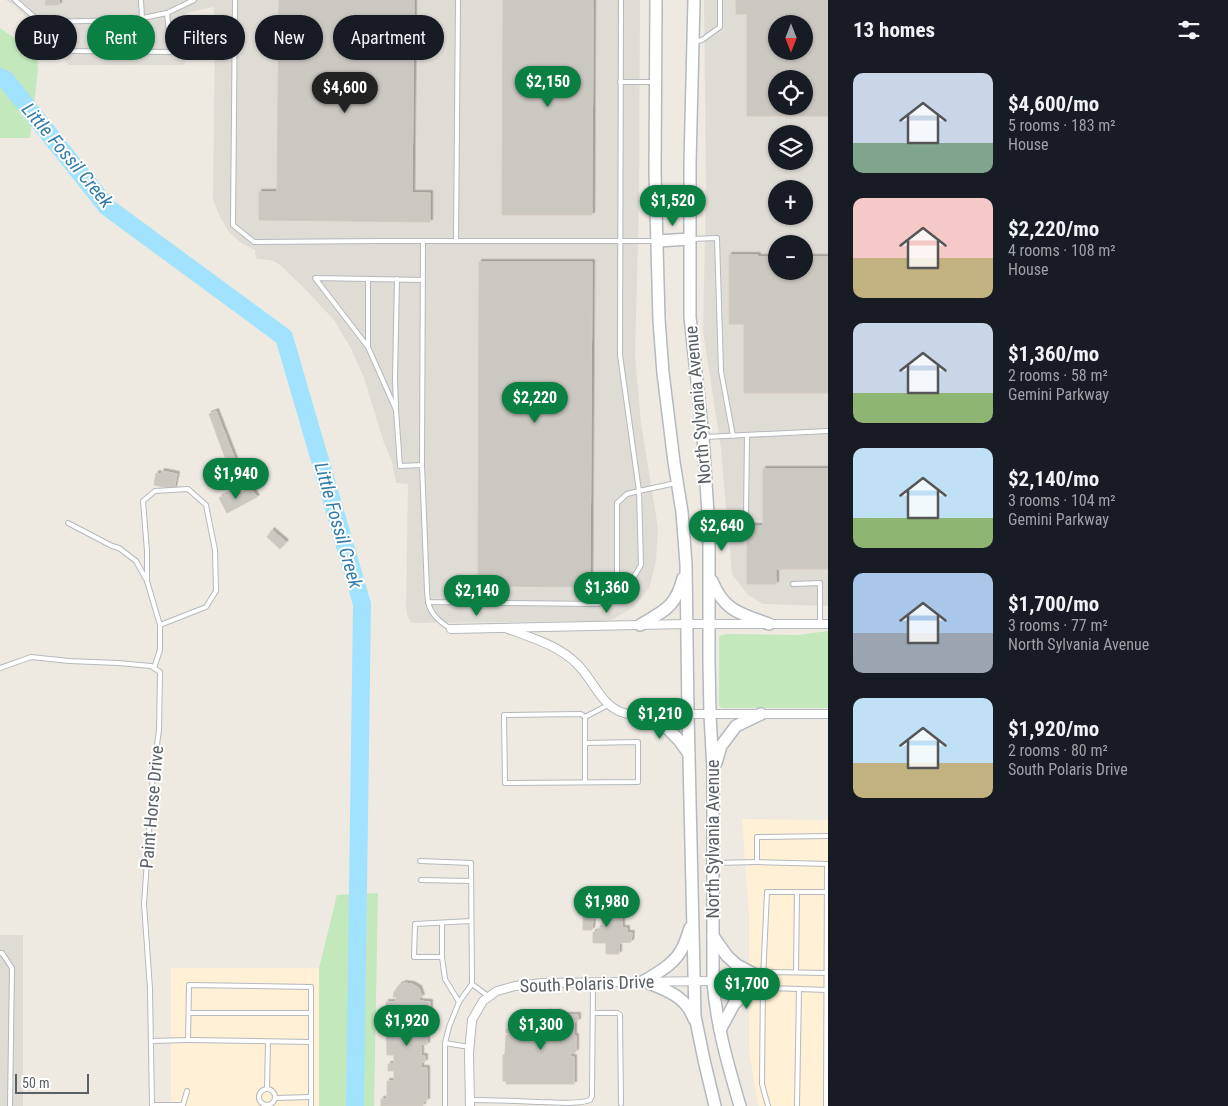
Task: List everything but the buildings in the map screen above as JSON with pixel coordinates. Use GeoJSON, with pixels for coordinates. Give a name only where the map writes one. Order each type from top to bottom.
{"type":"FeatureCollection","features":[{"type":"Feature","properties":{"kind":"main road","name":"North Sylvania Avenue"},"geometry":{"type":"LineString","coordinates":[[656,0],[655,82],[659,320],[662,364],[682,512],[686,564],[695,1016],[715,1106]]}},
{"type":"Feature","properties":{"kind":"main road","name":"North Sylvania Avenue"},"geometry":{"type":"LineString","coordinates":[[694,0],[690,163],[690,317],[703,437],[709,529],[710,715],[714,770],[713,981],[714,1002],[720,1030],[740,1106]]}},
{"type":"Feature","properties":{"kind":"main road"},"geometry":{"type":"LineString","coordinates":[[657,241],[690,239]]}},
{"type":"Feature","properties":{"kind":"main road"},"geometry":{"type":"LineString","coordinates":[[640,625],[668,609],[682,582],[686,564]]}},
{"type":"Feature","properties":{"kind":"main road"},"geometry":{"type":"LineString","coordinates":[[709,574],[716,592],[728,606],[739,614],[769,624]]}},
{"type":"Feature","properties":{"kind":"main road"},"geometry":{"type":"LineString","coordinates":[[643,714],[667,728],[689,754]]}},
{"type":"Feature","properties":{"kind":"main road"},"geometry":{"type":"LineString","coordinates":[[714,770],[721,746],[736,726],[761,714]]}},
{"type":"Feature","properties":{"kind":"main road"},"geometry":{"type":"LineString","coordinates":[[644,981],[673,962],[683,947],[693,918]]}},
{"type":"Feature","properties":{"kind":"main road"},"geometry":{"type":"LineString","coordinates":[[713,936],[736,965],[763,979],[734,1004],[720,1030]]}},
{"type":"Feature","properties":{"kind":"main road"},"geometry":{"type":"LineString","coordinates":[[644,981],[670,991],[684,1002],[692,1013],[698,1030]]}},
{"type":"Feature","properties":{"kind":"street"},"geometry":{"type":"LineString","coordinates":[[451,629],[686,624],[824,624]]}},
{"type":"Feature","properties":{"kind":"street"},"geometry":{"type":"LineString","coordinates":[[504,628],[546,643],[563,653],[577,664],[608,705],[620,713],[688,715],[828,714]]}},
{"type":"Feature","properties":{"kind":"street","name":"South Polaris Drive"},"geometry":{"type":"LineString","coordinates":[[470,1103],[469,1047],[472,1020],[483,1000],[497,991],[515,986],[542,983],[713,981]]}},
{"type":"Feature","properties":{"kind":"lane"},"geometry":{"type":"LineString","coordinates":[[14,0],[31,15]]}},
{"type":"Feature","properties":{"kind":"lane"},"geometry":{"type":"LineString","coordinates":[[141,0],[142,15]]}},
{"type":"Feature","properties":{"kind":"lane"},"geometry":{"type":"LineString","coordinates":[[155,15],[167,13],[194,0]]}},
{"type":"Feature","properties":{"kind":"lane"},"geometry":{"type":"LineString","coordinates":[[235,0],[233,225],[254,242],[657,241]]}},
{"type":"Feature","properties":{"kind":"lane"},"geometry":{"type":"LineString","coordinates":[[456,241],[458,0]]}},
{"type":"Feature","properties":{"kind":"lane"},"geometry":{"type":"LineString","coordinates":[[428,602],[598,604],[626,590],[641,565],[639,491],[620,355],[621,0]]}},
{"type":"Feature","properties":{"kind":"lane"},"geometry":{"type":"LineString","coordinates":[[693,42],[702,40],[720,27],[720,0]]}},
{"type":"Feature","properties":{"kind":"lane"},"geometry":{"type":"LineString","coordinates":[[77,51],[171,52],[167,13]]}},
{"type":"Feature","properties":{"kind":"lane"},"geometry":{"type":"LineString","coordinates":[[620,82],[655,82]]}},
{"type":"Feature","properties":{"kind":"lane"},"geometry":{"type":"LineString","coordinates":[[690,239],[717,238],[721,371],[733,436]]}},
{"type":"Feature","properties":{"kind":"lane"},"geometry":{"type":"LineString","coordinates":[[423,241],[422,465],[427,591],[430,608],[437,620],[451,629]]}},
{"type":"Feature","properties":{"kind":"lane"},"geometry":{"type":"LineString","coordinates":[[396,410],[368,347],[315,278],[423,280]]}},
{"type":"Feature","properties":{"kind":"lane"},"geometry":{"type":"LineString","coordinates":[[368,279],[368,347]]}},
{"type":"Feature","properties":{"kind":"lane"},"geometry":{"type":"LineString","coordinates":[[397,279],[395,378],[400,466],[422,465]]}},
{"type":"Feature","properties":{"kind":"lane"},"geometry":{"type":"LineString","coordinates":[[703,437],[828,431]]}},
{"type":"Feature","properties":{"kind":"lane"},"geometry":{"type":"LineString","coordinates":[[746,435],[746,517]]}},
{"type":"Feature","properties":{"kind":"lane"},"geometry":{"type":"LineString","coordinates":[[617,594],[617,504],[627,494],[678,483]]}},
{"type":"Feature","properties":{"kind":"lane"},"geometry":{"type":"LineString","coordinates":[[147,581],[143,501],[155,491],[188,489],[206,505],[215,550],[216,591],[206,607],[160,625]]}},
{"type":"Feature","properties":{"kind":"lane"},"geometry":{"type":"LineString","coordinates":[[0,668],[31,657],[152,666],[154,668],[160,650],[160,625],[147,581],[136,561],[119,548],[68,523]]}},
{"type":"Feature","properties":{"kind":"lane"},"geometry":{"type":"LineString","coordinates":[[793,584],[820,583],[824,624]]}},
{"type":"Feature","properties":{"kind":"lane","name":"Paint Horse Drive"},"geometry":{"type":"LineString","coordinates":[[152,1106],[150,989],[144,904],[153,774],[159,730],[160,672],[154,668]]}},
{"type":"Feature","properties":{"kind":"lane"},"geometry":{"type":"LineString","coordinates":[[585,717],[608,705]]}},
{"type":"Feature","properties":{"kind":"lane"},"geometry":{"type":"LineString","coordinates":[[585,717],[581,714],[504,715],[505,783],[638,782],[638,742],[585,743]]}},
{"type":"Feature","properties":{"kind":"lane"},"geometry":{"type":"LineString","coordinates":[[585,717],[585,782]]}},
{"type":"Feature","properties":{"kind":"lane"},"geometry":{"type":"LineString","coordinates":[[757,862],[757,837],[828,836]]}},
{"type":"Feature","properties":{"kind":"lane"},"geometry":{"type":"LineString","coordinates":[[420,862],[470,863],[472,984],[459,1002],[449,1026],[445,1043],[445,1106]]}},
{"type":"Feature","properties":{"kind":"lane"},"geometry":{"type":"LineString","coordinates":[[714,863],[828,864],[826,1106]]}},
{"type":"Feature","properties":{"kind":"lane"},"geometry":{"type":"LineString","coordinates":[[421,880],[471,881]]}},
{"type":"Feature","properties":{"kind":"lane"},"geometry":{"type":"LineString","coordinates":[[768,1106],[762,1084],[763,979],[767,892],[827,892]]}},
{"type":"Feature","properties":{"kind":"lane"},"geometry":{"type":"LineString","coordinates":[[796,972],[797,892]]}},
{"type":"Feature","properties":{"kind":"lane"},"geometry":{"type":"LineString","coordinates":[[442,957],[414,957],[415,924],[471,922]]}},
{"type":"Feature","properties":{"kind":"lane"},"geometry":{"type":"LineString","coordinates":[[442,923],[442,957],[445,979],[459,1002]]}},
{"type":"Feature","properties":{"kind":"lane"},"geometry":{"type":"LineString","coordinates":[[0,953],[2,953],[12,968],[10,1106]]}},
{"type":"Feature","properties":{"kind":"lane"},"geometry":{"type":"LineString","coordinates":[[713,981],[763,979],[772,972],[827,973]]}},
{"type":"Feature","properties":{"kind":"lane"},"geometry":{"type":"LineString","coordinates":[[763,979],[770,988],[827,990]]}},
{"type":"Feature","properties":{"kind":"lane"},"geometry":{"type":"LineString","coordinates":[[470,1103],[501,1100],[583,1102],[590,1100],[592,1096],[593,982]]}},
{"type":"Feature","properties":{"kind":"lane"},"geometry":{"type":"LineString","coordinates":[[472,984],[489,997]]}},
{"type":"Feature","properties":{"kind":"lane"},"geometry":{"type":"LineString","coordinates":[[188,1040],[189,985],[311,986],[311,1106]]}},
{"type":"Feature","properties":{"kind":"lane"},"geometry":{"type":"LineString","coordinates":[[797,1106],[799,989]]}},
{"type":"Feature","properties":{"kind":"lane"},"geometry":{"type":"LineString","coordinates":[[189,1013],[311,1013]]}},
{"type":"Feature","properties":{"kind":"lane"},"geometry":{"type":"LineString","coordinates":[[593,1013],[618,1013],[620,1015],[621,1104]]}},
{"type":"Feature","properties":{"kind":"lane"},"geometry":{"type":"LineString","coordinates":[[151,1041],[311,1042]]}},
{"type":"Feature","properties":{"kind":"lane"},"geometry":{"type":"LineString","coordinates":[[267,1089],[268,1042]]}},
{"type":"Feature","properties":{"kind":"lane"},"geometry":{"type":"LineString","coordinates":[[445,1043],[469,1047]]}},
{"type":"Feature","properties":{"kind":"lane"},"geometry":{"type":"LineString","coordinates":[[267,1089],[272,1091],[275,1098],[273,1103],[268,1105],[261,1102],[259,1098],[261,1092],[267,1089]]}},
{"type":"Feature","properties":{"kind":"lane"},"geometry":{"type":"LineString","coordinates":[[152,1106],[184,1106],[187,1091]]}},
{"type":"Feature","properties":{"kind":"lane"},"geometry":{"type":"LineString","coordinates":[[275,1098],[311,1097]]}},
{"type":"Feature","properties":{"kind":"shaded area"},"geometry":{"type":"Polygon","coordinates":[[[6,0],[640,0],[639,202],[635,356],[641,423],[658,528],[656,561],[649,588],[634,607],[611,620],[598,621],[411,623],[406,607],[408,484],[396,483],[392,462],[384,443],[364,378],[351,349],[334,320],[303,287],[280,265],[271,260],[257,259],[255,250],[240,242],[228,231],[213,199],[215,60],[245,60],[245,15],[214,15],[213,7],[186,13],[186,15],[165,15],[165,60],[185,60],[185,65],[68,65],[64,60],[77,60],[77,15],[24,15],[6,0]]]}},
{"type":"Feature","properties":{"kind":"shaded area"},"geometry":{"type":"Polygon","coordinates":[[[704,0],[828,0],[828,606],[763,604],[748,595],[732,574],[721,449],[703,331],[706,188],[704,0]]]}},
{"type":"Feature","properties":{"kind":"shaded area"},"geometry":{"type":"Polygon","coordinates":[[[742,819],[828,820],[828,1106],[758,1106],[749,1050],[749,914],[742,819]]]}},
{"type":"Feature","properties":{"kind":"shaded area"},"geometry":{"type":"Polygon","coordinates":[[[0,935],[23,935],[23,1106],[0,1106],[0,935]]]}},
{"type":"Feature","properties":{"kind":"shaded area"},"geometry":{"type":"Polygon","coordinates":[[[171,968],[319,968],[319,1106],[171,1106],[171,968]]]}},
{"type":"Feature","properties":{"kind":"green space"},"geometry":{"type":"Polygon","coordinates":[[[0,28],[15,39],[15,60],[37,60],[38,70],[30,138],[0,138],[0,28]]]}},
{"type":"Feature","properties":{"kind":"green space"},"geometry":{"type":"Polygon","coordinates":[[[828,631],[828,708],[722,708],[719,706],[719,636],[726,634],[798,635],[828,631]]]}},
{"type":"Feature","properties":{"kind":"green space"},"geometry":{"type":"Polygon","coordinates":[[[378,893],[374,1106],[319,1106],[319,968],[337,895],[378,893]]]}},
{"type":"Feature","properties":{"kind":"waterway","name":"Little Fossil Creek"},"geometry":{"type":"LineString","coordinates":[[0,77],[6,80],[107,207],[284,337],[362,604],[355,1106]]}}]}
